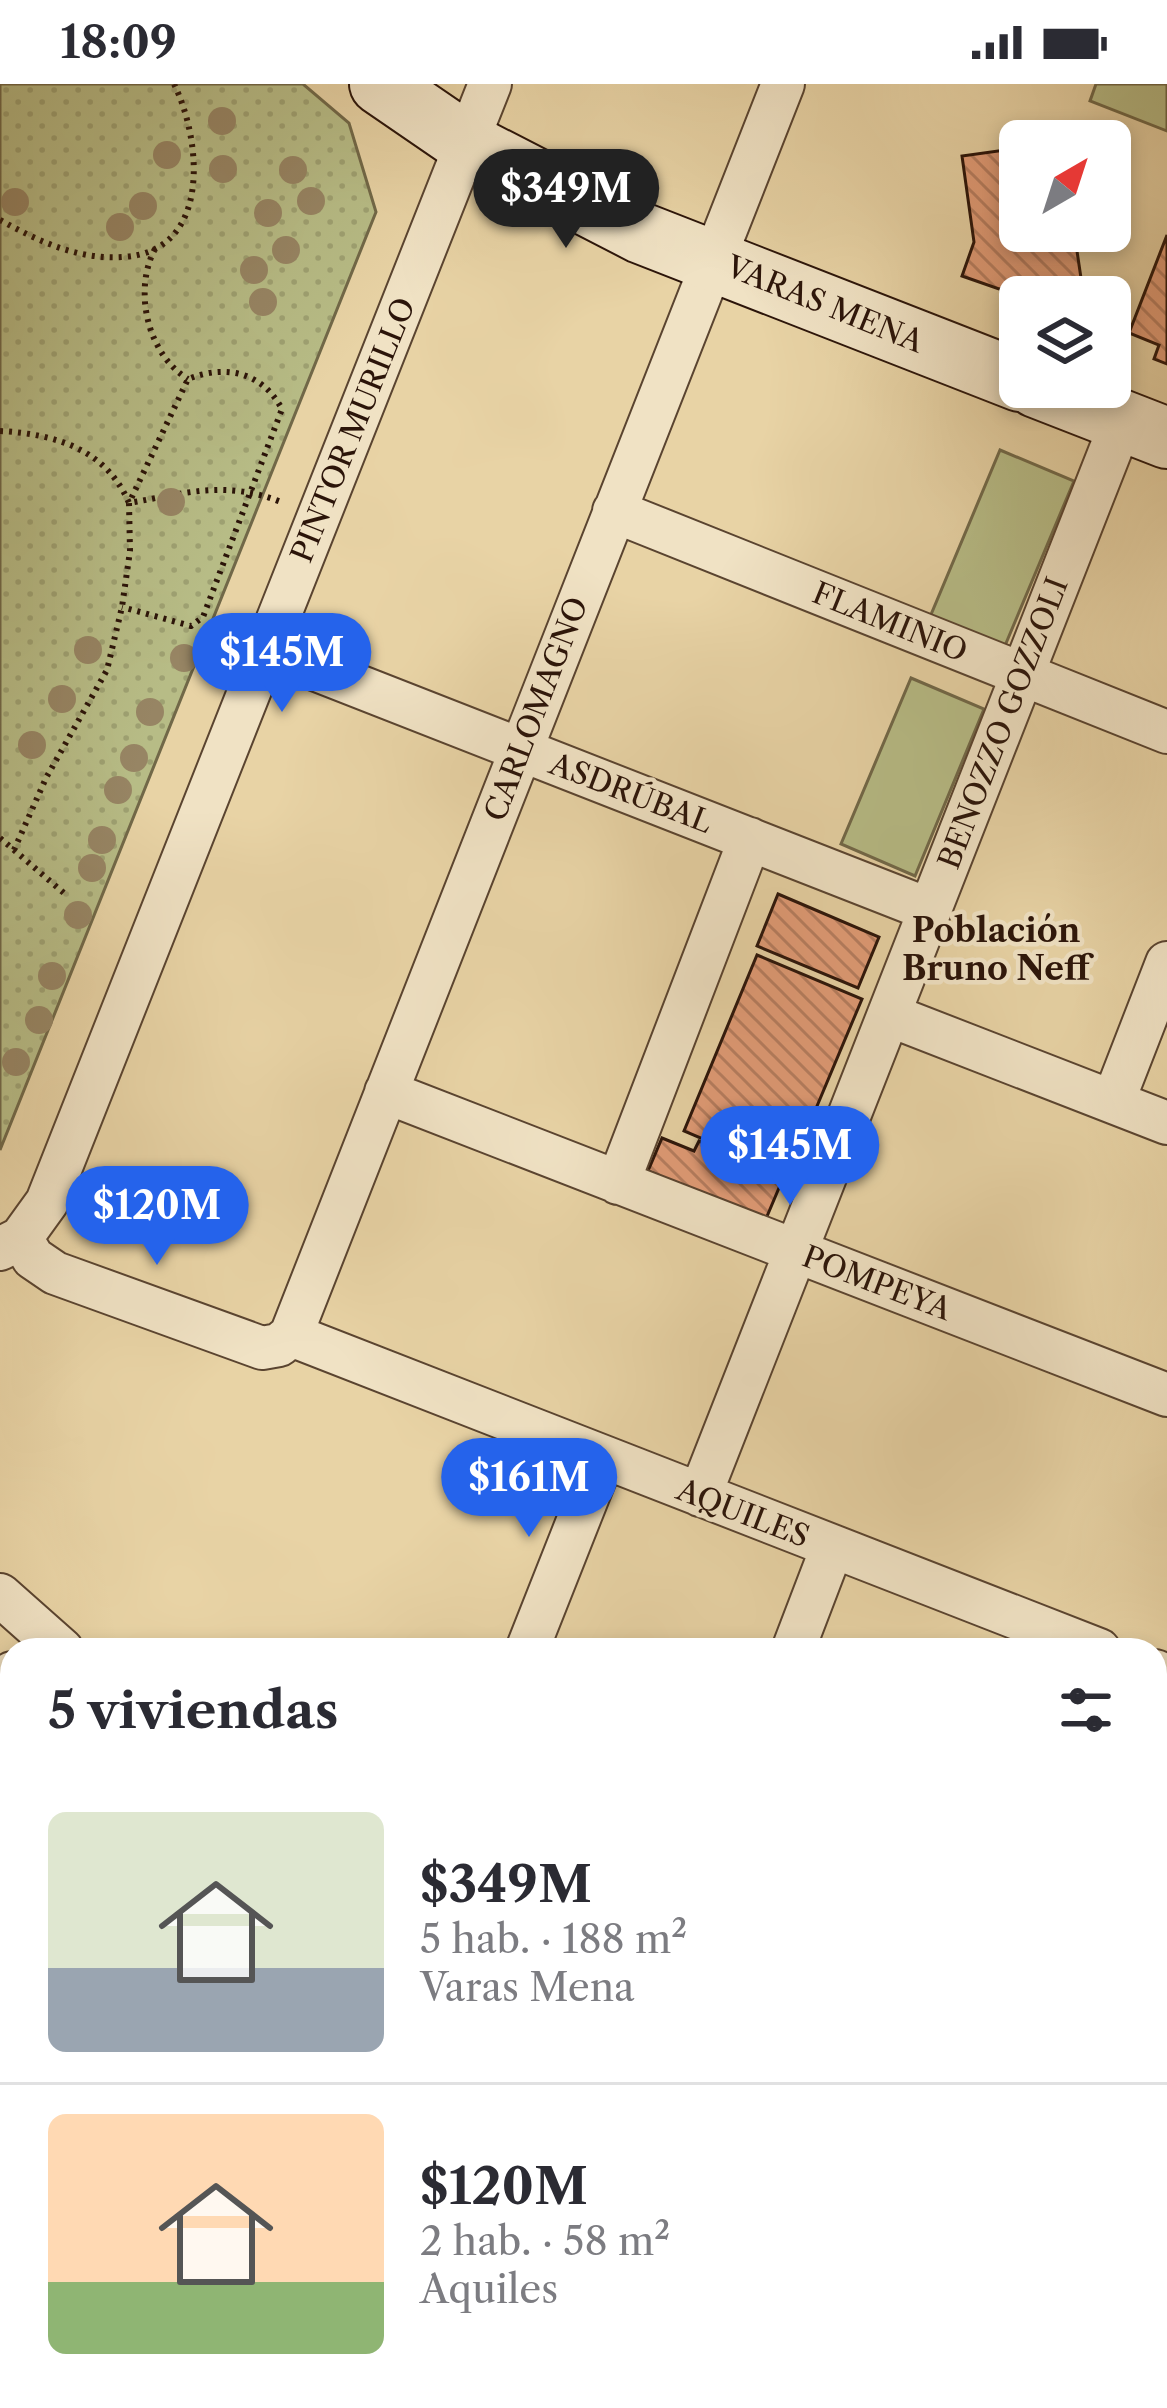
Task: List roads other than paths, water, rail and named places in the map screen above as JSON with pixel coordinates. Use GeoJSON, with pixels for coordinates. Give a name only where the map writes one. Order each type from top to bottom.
{"type":"FeatureCollection","features":[{"type":"Feature","properties":{"kind":"street","name":"VARAS MENA"},"geometry":{"type":"LineString","coordinates":[[380,84],[466,143],[572,201],[641,233],[999,372]]}},
{"type":"Feature","properties":{"kind":"street","name":"PINTOR MURILLO"},"geometry":{"type":"LineString","coordinates":[[11,1243],[47,1202],[490,84]]}},
{"type":"Feature","properties":{"kind":"street","name":"CARLOMAGNO"},"geometry":{"type":"LineString","coordinates":[[291,1335],[783,84]]}},
{"type":"Feature","properties":{"kind":"street"},"geometry":{"type":"LineString","coordinates":[[1090,408],[1144,429]]}},
{"type":"Feature","properties":{"kind":"street","name":"BENOZZO GOZZOLI"},"geometry":{"type":"LineString","coordinates":[[700,1496],[1022,674],[1144,429]]}},
{"type":"Feature","properties":{"kind":"street","name":"FLAMINIO"},"geometry":{"type":"LineString","coordinates":[[614,511],[1167,732]]}},
{"type":"Feature","properties":{"kind":"street","name":"ASDRÚBAL"},"geometry":{"type":"LineString","coordinates":[[266,650],[930,910]]}},
{"type":"Feature","properties":{"kind":"street"},"geometry":{"type":"LineString","coordinates":[[619,1183],[750,839]]}},
{"type":"Feature","properties":{"kind":"street"},"geometry":{"type":"LineString","coordinates":[[1113,1102],[1167,963]]}},
{"type":"Feature","properties":{"kind":"street"},"geometry":{"type":"LineString","coordinates":[[889,1015],[1167,1123]]}},
{"type":"Feature","properties":{"kind":"street","name":"POMPEYA"},"geometry":{"type":"LineString","coordinates":[[386,1092],[1167,1395]]}},
{"type":"Feature","properties":{"kind":"street","name":"AQUILES"},"geometry":{"type":"LineString","coordinates":[[11,1243],[55,1273],[262,1348],[280,1345],[291,1335],[1068,1638]]}},
{"type":"Feature","properties":{"kind":"street"},"geometry":{"type":"LineString","coordinates":[[531,1638],[603,1458]]}},
{"type":"Feature","properties":{"kind":"street"},"geometry":{"type":"LineString","coordinates":[[798,1638],[832,1548]]}},
{"type":"Feature","properties":{"kind":"street"},"geometry":{"type":"LineString","coordinates":[[0,1595],[38,1638]]}},
{"type":"Feature","properties":{"kind":"district","name":"Población Bruno Neff"},"geometry":{"type":"Point","coordinates":[996,949]}}]}
